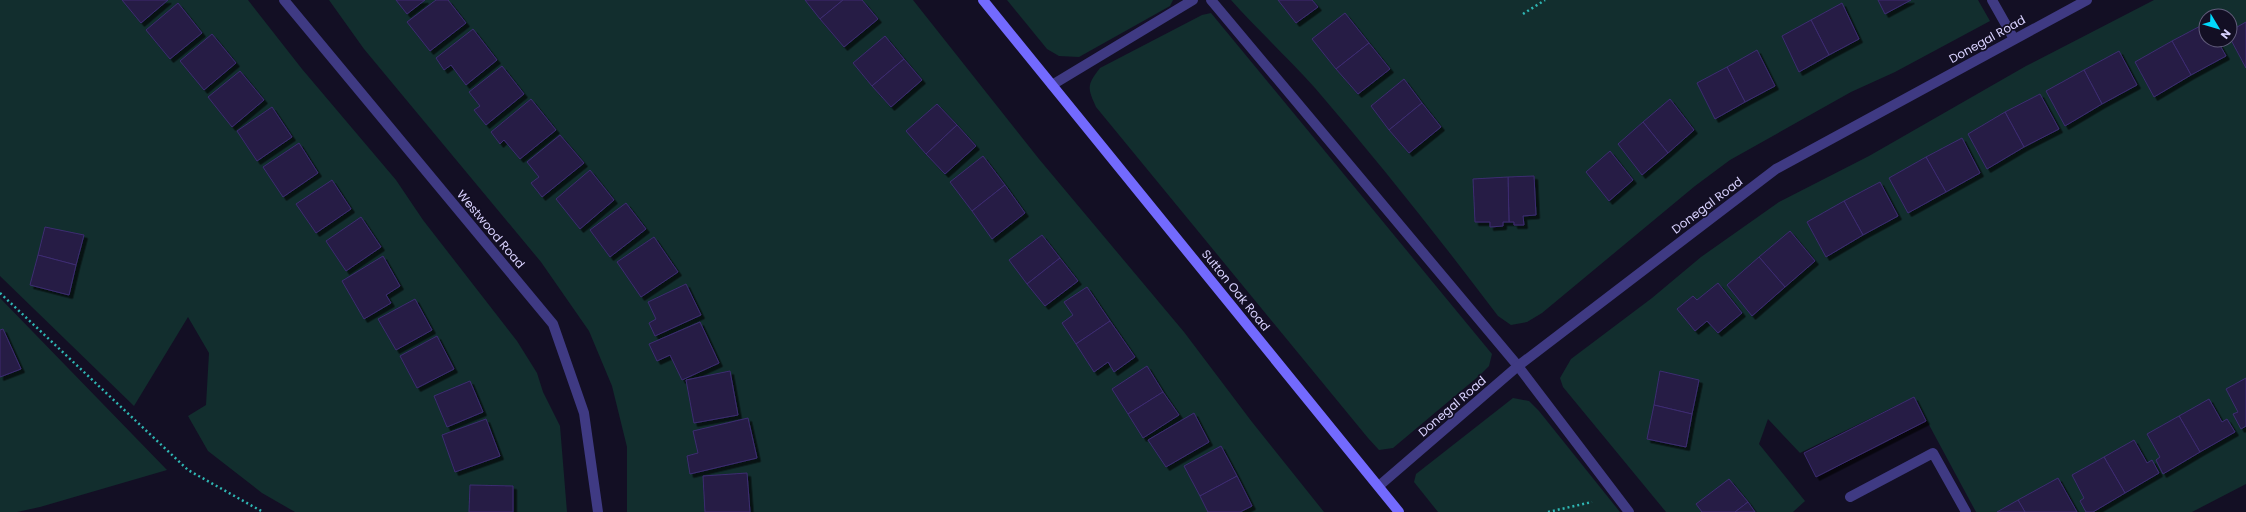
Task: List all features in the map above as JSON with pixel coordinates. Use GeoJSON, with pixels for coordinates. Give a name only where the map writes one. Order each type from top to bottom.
{"type":"FeatureCollection","features":[{"type":"Feature","properties":{"kind":"main road","name":"Sutton Oak Road"},"geometry":{"type":"LineString","coordinates":[[983,0],[1380,485],[1399,512]]}},
{"type":"Feature","properties":{"kind":"street","name":"Westwood Road"},"geometry":{"type":"LineString","coordinates":[[284,0],[553,324],[584,413],[598,512]]}},
{"type":"Feature","properties":{"kind":"street"},"geometry":{"type":"LineString","coordinates":[[1052,85],[1193,0]]}},
{"type":"Feature","properties":{"kind":"street"},"geometry":{"type":"LineString","coordinates":[[1211,0],[1518,366],[1616,497],[1629,512]]}},
{"type":"Feature","properties":{"kind":"street"},"geometry":{"type":"LineString","coordinates":[[1992,0],[2014,39]]}},
{"type":"Feature","properties":{"kind":"street","name":"Donegal Road"},"geometry":{"type":"LineString","coordinates":[[1380,485],[1518,366],[1776,169],[2087,0]]}},
{"type":"Feature","properties":{"kind":"street"},"geometry":{"type":"LineString","coordinates":[[1850,496],[1933,453],[1966,512]]}},
{"type":"Feature","properties":{"kind":"path"},"geometry":{"type":"LineString","coordinates":[[1523,14],[1545,0]]}},
{"type":"Feature","properties":{"kind":"path"},"geometry":{"type":"LineString","coordinates":[[0,293],[188,470],[263,512]]}},
{"type":"Feature","properties":{"kind":"path"},"geometry":{"type":"LineString","coordinates":[[1548,512],[1616,497]]}},
{"type":"Feature","properties":{"kind":"green space"},"geometry":{"type":"Polygon","coordinates":[[[0,0],[248,0],[302,69],[396,180],[423,220],[517,341],[537,373],[543,392],[560,426],[567,512],[295,512],[262,493],[208,451],[188,416],[206,405],[209,353],[188,317],[134,406],[0,276],[0,0]]]}},
{"type":"Feature","properties":{"kind":"green space"},"geometry":{"type":"Polygon","coordinates":[[[329,0],[913,0],[1039,159],[1184,332],[1252,422],[1324,512],[627,512],[627,447],[612,386],[589,331],[541,262],[364,49],[329,0]]]}},
{"type":"Feature","properties":{"kind":"green space"},"geometry":{"type":"Polygon","coordinates":[[[1007,0],[1173,0],[1170,6],[1079,57],[1059,56],[1047,49],[1007,0]]]}},
{"type":"Feature","properties":{"kind":"green space"},"geometry":{"type":"Polygon","coordinates":[[[1231,0],[1978,0],[1990,21],[1895,72],[1851,92],[1730,160],[1695,186],[1542,313],[1527,322],[1511,325],[1498,316],[1408,200],[1315,88],[1231,0]]]}},
{"type":"Feature","properties":{"kind":"green space"},"geometry":{"type":"Polygon","coordinates":[[[2154,0],[2246,0],[2246,484],[2192,512],[1976,512],[1914,397],[1800,453],[1768,419],[1759,444],[1805,501],[1793,512],[1666,512],[1563,387],[1560,378],[1571,359],[1652,298],[1701,257],[1779,202],[1869,156],[2026,66],[2154,0]]]}},
{"type":"Feature","properties":{"kind":"green space"},"geometry":{"type":"Polygon","coordinates":[[[1211,13],[1492,354],[1489,366],[1480,375],[1393,448],[1379,450],[1368,438],[1096,107],[1093,100],[1090,86],[1093,78],[1100,68],[1202,15],[1211,13]]]}},
{"type":"Feature","properties":{"kind":"green space"},"geometry":{"type":"Polygon","coordinates":[[[0,298],[167,470],[40,507],[17,512],[0,512],[0,298]]]}},
{"type":"Feature","properties":{"kind":"green space"},"geometry":{"type":"Polygon","coordinates":[[[1513,398],[1529,401],[1539,411],[1620,512],[1438,512],[1414,482],[1416,474],[1513,398]]]}},
{"type":"Feature","properties":{"kind":"building"},"geometry":{"type":"Polygon","coordinates":[[[122,0],[168,0],[141,23],[122,0]]]}},
{"type":"Feature","properties":{"kind":"building"},"geometry":{"type":"Polygon","coordinates":[[[396,0],[425,0],[407,14],[396,0]]]}},
{"type":"Feature","properties":{"kind":"building"},"geometry":{"type":"Polygon","coordinates":[[[436,0],[448,0],[466,23],[430,51],[407,22],[436,0]]]}},
{"type":"Feature","properties":{"kind":"building"},"geometry":{"type":"Polygon","coordinates":[[[805,0],[843,0],[820,19],[805,0]]]}},
{"type":"Feature","properties":{"kind":"building"},"geometry":{"type":"Polygon","coordinates":[[[843,0],[862,0],[878,19],[844,47],[820,19],[843,0]]]}},
{"type":"Feature","properties":{"kind":"building"},"geometry":{"type":"Polygon","coordinates":[[[1278,0],[1312,0],[1318,7],[1296,23],[1278,0]]]}},
{"type":"Feature","properties":{"kind":"building"},"geometry":{"type":"Polygon","coordinates":[[[1878,0],[1911,0],[1885,14],[1878,0]]]}},
{"type":"Feature","properties":{"kind":"building"},"geometry":{"type":"Polygon","coordinates":[[[178,3],[202,33],[170,59],[146,30],[178,3]]]}},
{"type":"Feature","properties":{"kind":"building"},"geometry":{"type":"Polygon","coordinates":[[[1842,3],[1859,39],[1829,55],[1811,20],[1842,3]]]}},
{"type":"Feature","properties":{"kind":"building"},"geometry":{"type":"Polygon","coordinates":[[[1345,13],[1369,43],[1336,69],[1312,39],[1345,13]]]}},
{"type":"Feature","properties":{"kind":"building"},"geometry":{"type":"Polygon","coordinates":[[[1811,20],[1829,55],[1799,72],[1782,36],[1811,20]]]}},
{"type":"Feature","properties":{"kind":"building"},"geometry":{"type":"Polygon","coordinates":[[[2246,22],[2246,68],[2235,48],[2238,48],[2238,26],[2246,22]]]}},
{"type":"Feature","properties":{"kind":"building"},"geometry":{"type":"Polygon","coordinates":[[[2198,27],[2198,48],[2222,48],[2226,56],[2191,75],[2172,41],[2198,27]]]}},
{"type":"Feature","properties":{"kind":"building"},"geometry":{"type":"Polygon","coordinates":[[[473,29],[497,60],[466,85],[451,65],[444,70],[436,58],[473,29]]]}},
{"type":"Feature","properties":{"kind":"building"},"geometry":{"type":"Polygon","coordinates":[[[212,34],[236,63],[204,90],[180,61],[212,34]]]}},
{"type":"Feature","properties":{"kind":"building"},"geometry":{"type":"Polygon","coordinates":[[[885,36],[904,59],[872,86],[853,63],[885,36]]]}},
{"type":"Feature","properties":{"kind":"building"},"geometry":{"type":"Polygon","coordinates":[[[2172,41],[2191,75],[2154,97],[2135,62],[2172,41]]]}},
{"type":"Feature","properties":{"kind":"building"},"geometry":{"type":"Polygon","coordinates":[[[1369,43],[1390,69],[1358,94],[1336,69],[1369,43]]]}},
{"type":"Feature","properties":{"kind":"building"},"geometry":{"type":"Polygon","coordinates":[[[1757,50],[1775,86],[1745,102],[1727,67],[1757,50]]]}},
{"type":"Feature","properties":{"kind":"building"},"geometry":{"type":"Polygon","coordinates":[[[2119,51],[2137,85],[2102,104],[2084,70],[2119,51]]]}},
{"type":"Feature","properties":{"kind":"building"},"geometry":{"type":"Polygon","coordinates":[[[904,59],[922,80],[891,107],[872,86],[904,59]]]}},
{"type":"Feature","properties":{"kind":"building"},"geometry":{"type":"Polygon","coordinates":[[[502,66],[524,94],[486,125],[474,110],[480,106],[469,92],[502,66]]]}},
{"type":"Feature","properties":{"kind":"building"},"geometry":{"type":"Polygon","coordinates":[[[1727,67],[1745,102],[1715,119],[1697,83],[1727,67]]]}},
{"type":"Feature","properties":{"kind":"building"},"geometry":{"type":"Polygon","coordinates":[[[2084,70],[2102,104],[2065,126],[2046,91],[2084,70]]]}},
{"type":"Feature","properties":{"kind":"building"},"geometry":{"type":"Polygon","coordinates":[[[240,71],[264,100],[232,127],[208,97],[240,71]]]}},
{"type":"Feature","properties":{"kind":"building"},"geometry":{"type":"Polygon","coordinates":[[[1404,79],[1422,103],[1389,130],[1371,106],[1404,79]]]}},
{"type":"Feature","properties":{"kind":"building"},"geometry":{"type":"Polygon","coordinates":[[[2040,94],[2059,129],[2024,147],[2005,112],[2040,94]]]}},
{"type":"Feature","properties":{"kind":"building"},"geometry":{"type":"Polygon","coordinates":[[[531,99],[556,130],[520,159],[504,140],[500,144],[491,132],[531,99]]]}},
{"type":"Feature","properties":{"kind":"building"},"geometry":{"type":"Polygon","coordinates":[[[1670,99],[1694,130],[1668,153],[1643,122],[1670,99]]]}},
{"type":"Feature","properties":{"kind":"building"},"geometry":{"type":"Polygon","coordinates":[[[1422,103],[1441,127],[1409,153],[1389,130],[1422,103]]]}},
{"type":"Feature","properties":{"kind":"building"},"geometry":{"type":"Polygon","coordinates":[[[937,104],[957,125],[926,154],[906,131],[937,104]]]}},
{"type":"Feature","properties":{"kind":"building"},"geometry":{"type":"Polygon","coordinates":[[[272,107],[292,137],[257,161],[237,131],[272,107]]]}},
{"type":"Feature","properties":{"kind":"building"},"geometry":{"type":"Polygon","coordinates":[[[2005,112],[2024,147],[1987,169],[1968,134],[2005,112]]]}},
{"type":"Feature","properties":{"kind":"building"},"geometry":{"type":"Polygon","coordinates":[[[1643,122],[1668,153],[1642,175],[1618,144],[1643,122]]]}},
{"type":"Feature","properties":{"kind":"building"},"geometry":{"type":"Polygon","coordinates":[[[957,125],[976,146],[945,174],[926,154],[957,125]]]}},
{"type":"Feature","properties":{"kind":"building"},"geometry":{"type":"Polygon","coordinates":[[[560,135],[584,163],[542,197],[531,183],[539,177],[527,162],[560,135]]]}},
{"type":"Feature","properties":{"kind":"building"},"geometry":{"type":"Polygon","coordinates":[[[1962,138],[1980,173],[1946,192],[1926,157],[1962,138]]]}},
{"type":"Feature","properties":{"kind":"building"},"geometry":{"type":"Polygon","coordinates":[[[299,143],[318,173],[283,197],[263,167],[299,143]]]}},
{"type":"Feature","properties":{"kind":"building"},"geometry":{"type":"Polygon","coordinates":[[[1610,151],[1633,180],[1609,201],[1586,172],[1610,151]]]}},
{"type":"Feature","properties":{"kind":"building"},"geometry":{"type":"Polygon","coordinates":[[[983,156],[1005,185],[972,211],[950,182],[983,156]]]}},
{"type":"Feature","properties":{"kind":"building"},"geometry":{"type":"Polygon","coordinates":[[[1926,157],[1946,192],[1908,213],[1889,178],[1926,157]]]}},
{"type":"Feature","properties":{"kind":"building"},"geometry":{"type":"Polygon","coordinates":[[[590,170],[614,200],[580,229],[556,199],[590,170]]]}},
{"type":"Feature","properties":{"kind":"building"},"geometry":{"type":"Polygon","coordinates":[[[1534,176],[1536,215],[1523,216],[1524,225],[1514,225],[1514,222],[1509,222],[1508,177],[1534,176]]]}},
{"type":"Feature","properties":{"kind":"building"},"geometry":{"type":"Polygon","coordinates":[[[1508,177],[1509,222],[1503,222],[1503,226],[1490,227],[1490,222],[1475,222],[1473,179],[1508,177]]]}},
{"type":"Feature","properties":{"kind":"building"},"geometry":{"type":"Polygon","coordinates":[[[332,180],[351,209],[316,233],[296,204],[332,180]]]}},
{"type":"Feature","properties":{"kind":"building"},"geometry":{"type":"Polygon","coordinates":[[[1880,182],[1898,216],[1863,235],[1844,201],[1880,182]]]}},
{"type":"Feature","properties":{"kind":"building"},"geometry":{"type":"Polygon","coordinates":[[[1005,185],[1025,213],[992,239],[972,211],[1005,185]]]}},
{"type":"Feature","properties":{"kind":"building"},"geometry":{"type":"Polygon","coordinates":[[[1844,201],[1863,235],[1826,257],[1807,222],[1844,201]]]}},
{"type":"Feature","properties":{"kind":"building"},"geometry":{"type":"Polygon","coordinates":[[[626,203],[646,229],[610,257],[590,230],[626,203]]]}},
{"type":"Feature","properties":{"kind":"building"},"geometry":{"type":"Polygon","coordinates":[[[361,217],[381,247],[346,271],[326,241],[361,217]]]}},
{"type":"Feature","properties":{"kind":"building"},"geometry":{"type":"Polygon","coordinates":[[[45,227],[84,235],[76,265],[38,255],[45,227]]]}},
{"type":"Feature","properties":{"kind":"building"},"geometry":{"type":"Polygon","coordinates":[[[1790,231],[1815,261],[1785,287],[1759,257],[1790,231]]]}},
{"type":"Feature","properties":{"kind":"building"},"geometry":{"type":"Polygon","coordinates":[[[1042,235],[1060,258],[1027,284],[1009,260],[1042,235]]]}},
{"type":"Feature","properties":{"kind":"building"},"geometry":{"type":"Polygon","coordinates":[[[654,237],[678,272],[641,297],[617,262],[654,237]]]}},
{"type":"Feature","properties":{"kind":"building"},"geometry":{"type":"Polygon","coordinates":[[[38,255],[76,265],[69,295],[30,285],[38,255]]]}},
{"type":"Feature","properties":{"kind":"building"},"geometry":{"type":"Polygon","coordinates":[[[383,256],[400,286],[386,295],[391,303],[364,319],[342,281],[383,256]]]}},
{"type":"Feature","properties":{"kind":"building"},"geometry":{"type":"Polygon","coordinates":[[[1759,257],[1785,287],[1752,316],[1727,285],[1759,257]]]}},
{"type":"Feature","properties":{"kind":"building"},"geometry":{"type":"Polygon","coordinates":[[[1060,258],[1078,281],[1045,306],[1027,284],[1060,258]]]}},
{"type":"Feature","properties":{"kind":"building"},"geometry":{"type":"Polygon","coordinates":[[[1718,283],[1742,313],[1718,333],[1707,321],[1695,331],[1677,309],[1693,296],[1697,300],[1718,283]]]}},
{"type":"Feature","properties":{"kind":"building"},"geometry":{"type":"Polygon","coordinates":[[[686,284],[701,315],[655,336],[649,323],[656,319],[648,302],[686,284]]]}},
{"type":"Feature","properties":{"kind":"building"},"geometry":{"type":"Polygon","coordinates":[[[1087,287],[1110,321],[1076,344],[1062,323],[1073,315],[1064,302],[1087,287]]]}},
{"type":"Feature","properties":{"kind":"building"},"geometry":{"type":"Polygon","coordinates":[[[415,299],[432,330],[396,350],[378,319],[415,299]]]}},
{"type":"Feature","properties":{"kind":"building"},"geometry":{"type":"Polygon","coordinates":[[[1110,321],[1135,357],[1114,372],[1108,362],[1094,372],[1076,344],[1110,321]]]}},
{"type":"Feature","properties":{"kind":"building"},"geometry":{"type":"Polygon","coordinates":[[[700,322],[719,363],[682,380],[670,355],[657,361],[649,344],[700,322]]]}},
{"type":"Feature","properties":{"kind":"building"},"geometry":{"type":"Polygon","coordinates":[[[3,329],[21,369],[0,377],[0,330],[3,329]]]}},
{"type":"Feature","properties":{"kind":"building"},"geometry":{"type":"Polygon","coordinates":[[[437,336],[454,369],[417,388],[400,356],[437,336]]]}},
{"type":"Feature","properties":{"kind":"building"},"geometry":{"type":"Polygon","coordinates":[[[1147,366],[1163,392],[1128,414],[1112,389],[1147,366]]]}},
{"type":"Feature","properties":{"kind":"building"},"geometry":{"type":"Polygon","coordinates":[[[730,371],[738,415],[694,423],[686,380],[730,371]]]}},
{"type":"Feature","properties":{"kind":"building"},"geometry":{"type":"Polygon","coordinates":[[[1660,371],[1699,380],[1692,414],[1654,405],[1660,371]]]}},
{"type":"Feature","properties":{"kind":"building"},"geometry":{"type":"Polygon","coordinates":[[[2246,378],[2246,426],[2241,429],[2233,414],[2238,412],[2226,389],[2246,378]]]}},
{"type":"Feature","properties":{"kind":"building"},"geometry":{"type":"Polygon","coordinates":[[[470,381],[483,412],[447,427],[434,396],[470,381]]]}},
{"type":"Feature","properties":{"kind":"building"},"geometry":{"type":"Polygon","coordinates":[[[1163,392],[1179,415],[1143,438],[1128,414],[1163,392]]]}},
{"type":"Feature","properties":{"kind":"building"},"geometry":{"type":"Polygon","coordinates":[[[1914,397],[1926,421],[1816,477],[1804,453],[1914,397]]]}},
{"type":"Feature","properties":{"kind":"building"},"geometry":{"type":"Polygon","coordinates":[[[2209,399],[2222,422],[2227,419],[2235,432],[2200,452],[2179,416],[2209,399]]]}},
{"type":"Feature","properties":{"kind":"building"},"geometry":{"type":"Polygon","coordinates":[[[1654,405],[1692,414],[1686,447],[1647,439],[1654,405]]]}},
{"type":"Feature","properties":{"kind":"building"},"geometry":{"type":"Polygon","coordinates":[[[1194,413],[1209,442],[1166,467],[1148,440],[1194,413]]]}},
{"type":"Feature","properties":{"kind":"building"},"geometry":{"type":"Polygon","coordinates":[[[2179,416],[2200,452],[2163,474],[2156,460],[2160,457],[2147,434],[2179,416]]]}},
{"type":"Feature","properties":{"kind":"building"},"geometry":{"type":"Polygon","coordinates":[[[748,418],[757,458],[690,474],[687,456],[698,453],[693,431],[748,418]]]}},
{"type":"Feature","properties":{"kind":"building"},"geometry":{"type":"Polygon","coordinates":[[[486,419],[500,456],[455,472],[442,435],[486,419]]]}},
{"type":"Feature","properties":{"kind":"building"},"geometry":{"type":"Polygon","coordinates":[[[2134,440],[2147,463],[2152,460],[2159,473],[2125,493],[2104,457],[2134,440]]]}},
{"type":"Feature","properties":{"kind":"building"},"geometry":{"type":"Polygon","coordinates":[[[1221,446],[1237,476],[1200,496],[1184,466],[1221,446]]]}},
{"type":"Feature","properties":{"kind":"building"},"geometry":{"type":"Polygon","coordinates":[[[2104,457],[2125,493],[2093,512],[2086,512],[2080,501],[2084,498],[2072,475],[2104,457]]]}},
{"type":"Feature","properties":{"kind":"building"},"geometry":{"type":"Polygon","coordinates":[[[747,473],[750,512],[705,512],[703,476],[747,473]]]}},
{"type":"Feature","properties":{"kind":"building"},"geometry":{"type":"Polygon","coordinates":[[[1237,476],[1252,506],[1240,512],[1208,512],[1200,496],[1237,476]]]}},
{"type":"Feature","properties":{"kind":"building"},"geometry":{"type":"Polygon","coordinates":[[[2058,478],[2077,512],[2025,512],[2018,500],[2058,478]]]}},
{"type":"Feature","properties":{"kind":"building"},"geometry":{"type":"Polygon","coordinates":[[[1729,479],[1748,502],[1735,512],[1702,512],[1696,504],[1729,479]]]}},
{"type":"Feature","properties":{"kind":"building"},"geometry":{"type":"Polygon","coordinates":[[[470,485],[513,486],[513,512],[469,512],[470,485]]]}},
{"type":"Feature","properties":{"kind":"building"},"geometry":{"type":"Polygon","coordinates":[[[2018,500],[2025,512],[1997,512],[2018,500]]]}},
{"type":"Feature","properties":{"kind":"building"},"geometry":{"type":"Polygon","coordinates":[[[1748,502],[1755,512],[1735,512],[1748,502]]]}}]}
